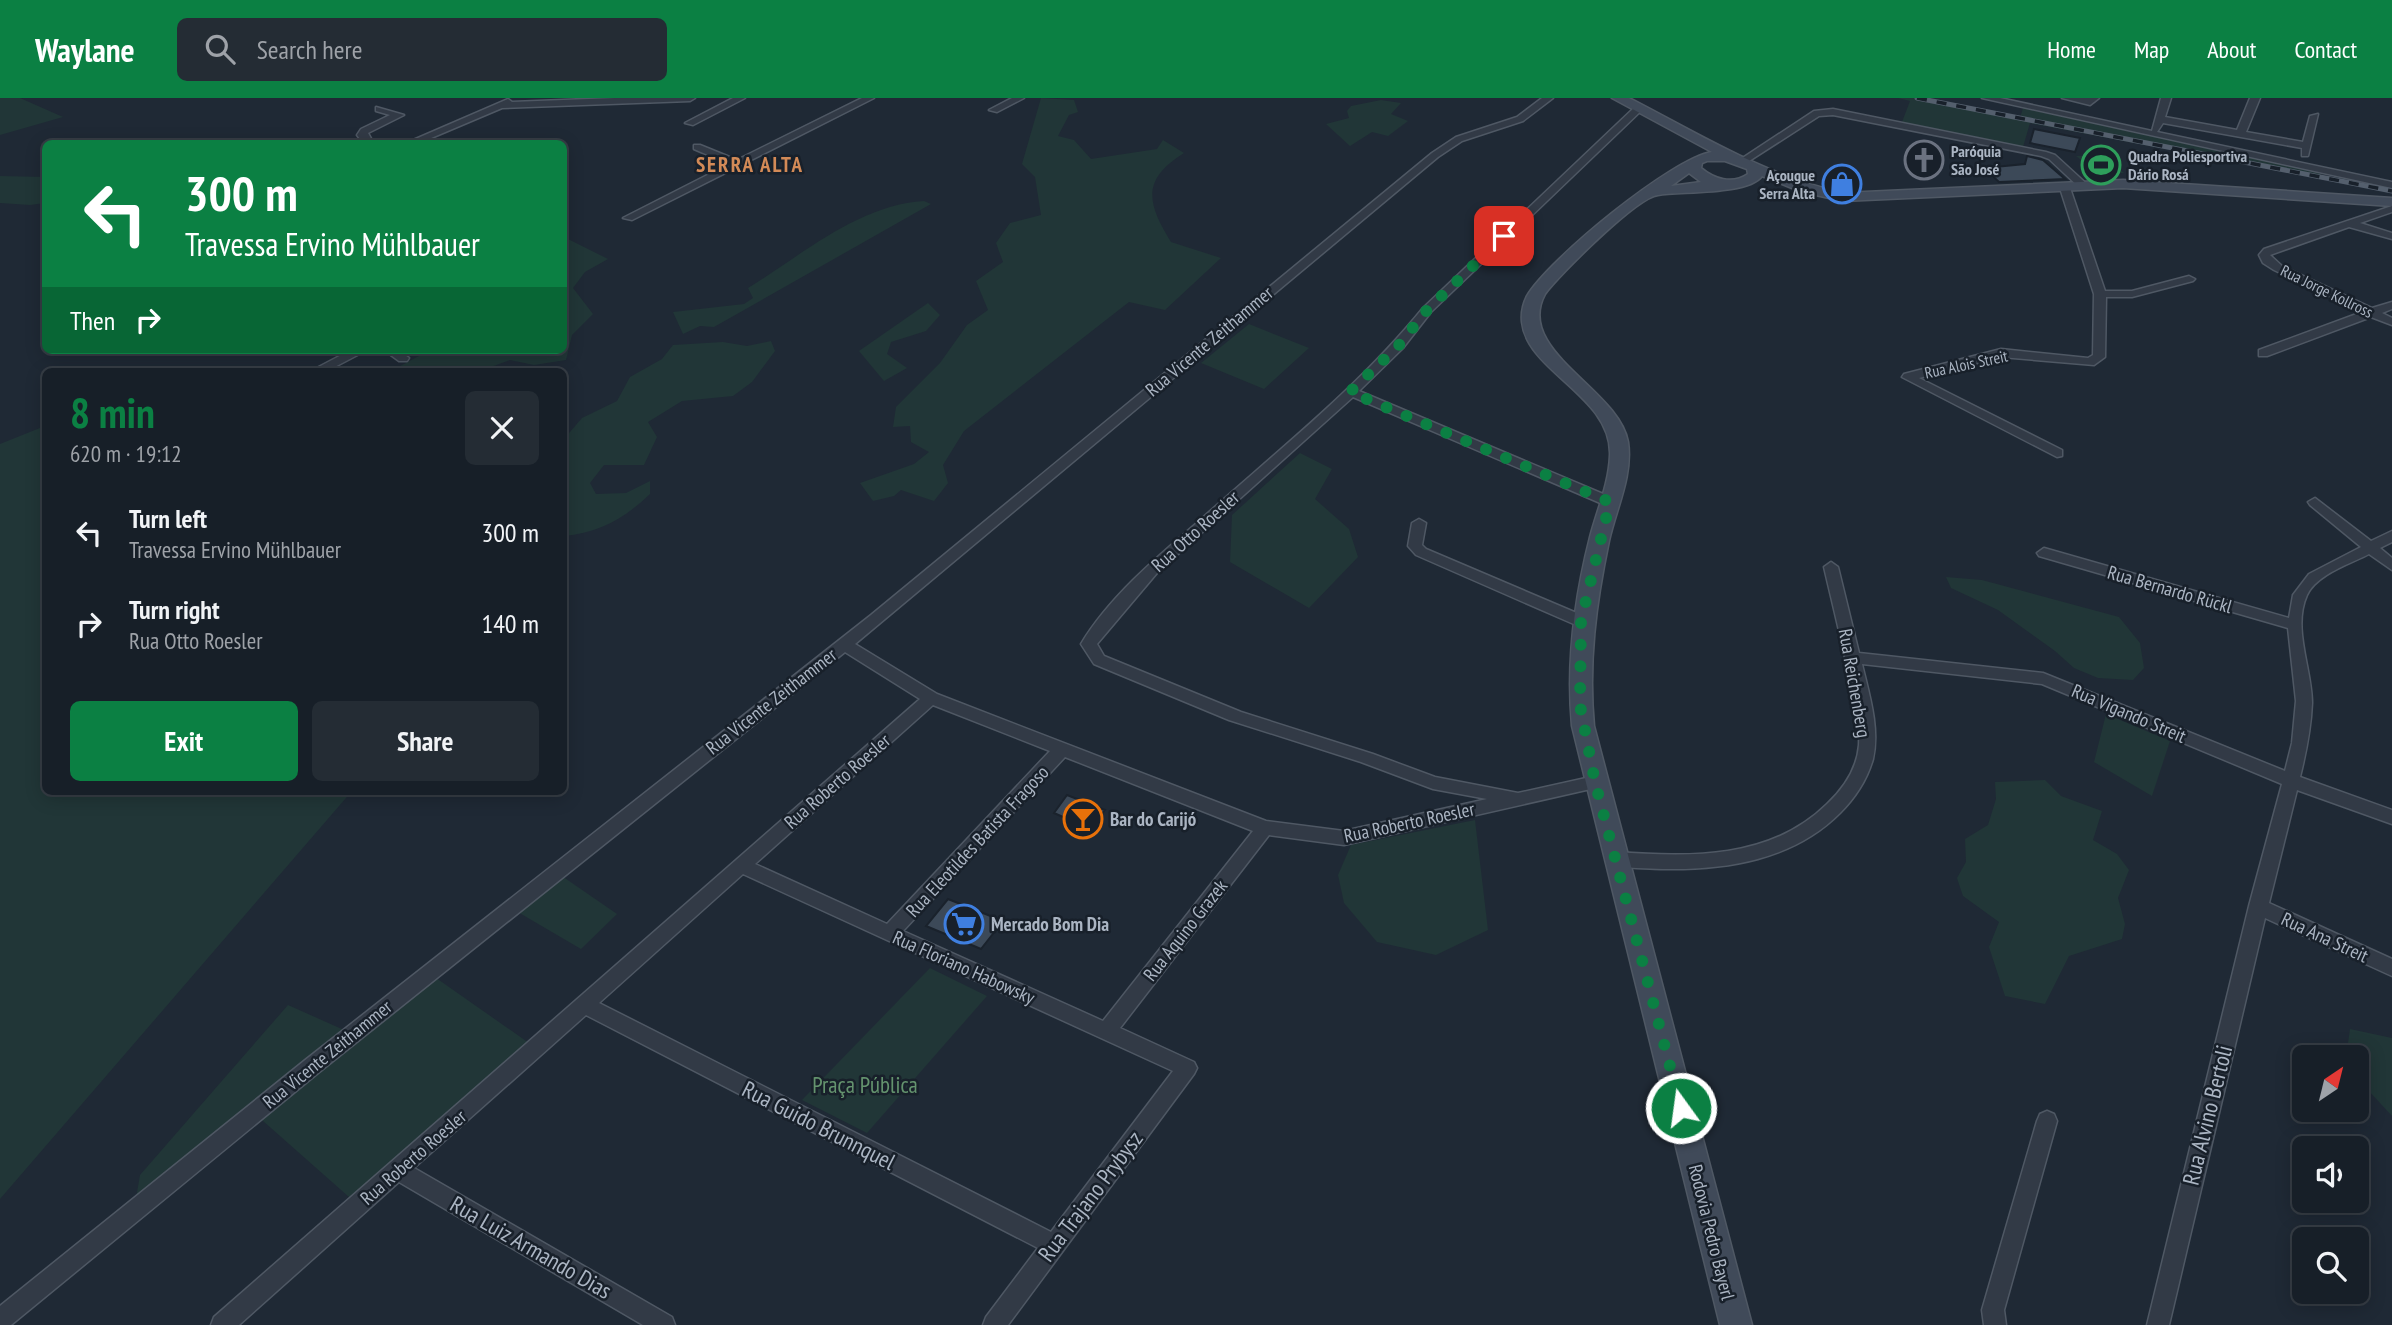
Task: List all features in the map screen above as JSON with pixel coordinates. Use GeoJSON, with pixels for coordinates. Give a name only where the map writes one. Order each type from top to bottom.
{"type":"FeatureCollection","features":[{"type":"Feature","properties":{"kind":"main road"},"geometry":{"type":"LineString","coordinates":[[1619,98],[1744,162],[1807,190],[1832,196],[1856,198],[2123,184],[2392,202]]}},
{"type":"Feature","properties":{"kind":"main road"},"geometry":{"type":"LineString","coordinates":[[1698,138],[1707,151],[1697,161],[1698,175],[1719,183]]}},
{"type":"Feature","properties":{"kind":"main road"},"geometry":{"type":"LineString","coordinates":[[1697,161],[1744,162]]}},
{"type":"Feature","properties":{"kind":"main road","name":"Rodovia Pedro Bayerl"},"geometry":{"type":"LineString","coordinates":[[1697,161],[1623,209],[1546,283],[1529,310],[1530,323],[1538,342],[1595,398],[1615,429],[1618,459],[1581,621],[1580,705],[1595,782],[1736,1325]]}},
{"type":"Feature","properties":{"kind":"main road"},"geometry":{"type":"LineString","coordinates":[[1738,184],[1752,180],[1755,176],[1744,162]]}},
{"type":"Feature","properties":{"kind":"main road","name":"Rodovia Pedro Bayerl"},"geometry":{"type":"LineString","coordinates":[[1651,193],[1719,183],[1807,190]]}},
{"type":"Feature","properties":{"kind":"street"},"geometry":{"type":"LineString","coordinates":[[417,140],[516,98]]}},
{"type":"Feature","properties":{"kind":"street"},"geometry":{"type":"LineString","coordinates":[[500,105],[690,98]]}},
{"type":"Feature","properties":{"kind":"street"},"geometry":{"type":"LineString","coordinates":[[690,123],[740,98]]}},
{"type":"Feature","properties":{"kind":"street"},"geometry":{"type":"LineString","coordinates":[[628,218],[869,98]]}},
{"type":"Feature","properties":{"kind":"street"},"geometry":{"type":"LineString","coordinates":[[995,110],[1019,98]]}},
{"type":"Feature","properties":{"kind":"street","name":"Rua Vicente Zeithammer"},"geometry":{"type":"LineString","coordinates":[[0,1320],[311,1067],[844,644],[1435,155],[1459,139],[1520,120],[1548,98]]}},
{"type":"Feature","properties":{"kind":"street"},"geometry":{"type":"LineString","coordinates":[[1989,98],[2392,185]]}},
{"type":"Feature","properties":{"kind":"street"},"geometry":{"type":"LineString","coordinates":[[2067,98],[2090,102],[2094,98]]}},
{"type":"Feature","properties":{"kind":"street"},"geometry":{"type":"LineString","coordinates":[[2155,134],[2166,98]]}},
{"type":"Feature","properties":{"kind":"street"},"geometry":{"type":"LineString","coordinates":[[2241,134],[2255,98]]}},
{"type":"Feature","properties":{"kind":"street"},"geometry":{"type":"LineString","coordinates":[[366,140],[362,135],[363,131],[399,115],[379,108]]}},
{"type":"Feature","properties":{"kind":"street","name":"Rua Otto Roesler"},"geometry":{"type":"LineString","coordinates":[[1515,798],[1433,783],[1367,758],[1235,716],[1099,660],[1092,652],[1090,644],[1095,634],[1152,570],[1350,392],[1399,345],[1427,310],[1639,108]]}},
{"type":"Feature","properties":{"kind":"street"},"geometry":{"type":"LineString","coordinates":[[1744,162],[1817,113],[1833,112],[2043,154],[2052,157],[2085,187]]}},
{"type":"Feature","properties":{"kind":"street"},"geometry":{"type":"LineString","coordinates":[[2302,166],[2315,116]]}},
{"type":"Feature","properties":{"kind":"street"},"geometry":{"type":"LineString","coordinates":[[2160,119],[2307,146]]}},
{"type":"Feature","properties":{"kind":"street"},"geometry":{"type":"LineString","coordinates":[[697,147],[739,164]]}},
{"type":"Feature","properties":{"kind":"street","name":"Rua Alois Streit"},"geometry":{"type":"LineString","coordinates":[[2057,453],[1908,377],[2001,354],[2095,361],[2099,357],[2100,294],[2065,188]]}},
{"type":"Feature","properties":{"kind":"street"},"geometry":{"type":"LineString","coordinates":[[2350,223],[2392,209]]}},
{"type":"Feature","properties":{"kind":"street"},"geometry":{"type":"LineString","coordinates":[[2350,223],[2390,236]]}},
{"type":"Feature","properties":{"kind":"street","name":"Rua Jorge Kollross"},"geometry":{"type":"LineString","coordinates":[[2350,223],[2268,251],[2265,258],[2278,268],[2392,322]]}},
{"type":"Feature","properties":{"kind":"street"},"geometry":{"type":"LineString","coordinates":[[2100,294],[2132,294],[2189,279]]}},
{"type":"Feature","properties":{"kind":"street"},"geometry":{"type":"LineString","coordinates":[[2263,353],[2392,305]]}},
{"type":"Feature","properties":{"kind":"street"},"geometry":{"type":"LineString","coordinates":[[323,368],[353,354]]}},
{"type":"Feature","properties":{"kind":"street"},"geometry":{"type":"LineString","coordinates":[[396,354],[403,358]]}},
{"type":"Feature","properties":{"kind":"street"},"geometry":{"type":"LineString","coordinates":[[1350,392],[1610,502]]}},
{"type":"Feature","properties":{"kind":"street"},"geometry":{"type":"LineString","coordinates":[[2315,502],[2392,565]]}},
{"type":"Feature","properties":{"kind":"street"},"geometry":{"type":"LineString","coordinates":[[1419,523],[1415,546],[1421,552],[1581,621]]}},
{"type":"Feature","properties":{"kind":"street"},"geometry":{"type":"LineString","coordinates":[[2295,625],[2296,609],[2305,585],[2325,570],[2392,536]]}},
{"type":"Feature","properties":{"kind":"street","name":"Rua Bernardo Rückl"},"geometry":{"type":"LineString","coordinates":[[2044,553],[2295,625]]}},
{"type":"Feature","properties":{"kind":"street","name":"Rua Reichenberg"},"geometry":{"type":"LineString","coordinates":[[1616,859],[1682,864],[1734,860],[1782,846],[1827,818],[1857,782],[1865,764],[1867,732],[1831,567]]}},
{"type":"Feature","properties":{"kind":"street","name":"Rua Alvino Bertoli"},"geometry":{"type":"LineString","coordinates":[[2158,1325],[2303,724],[2305,701],[2295,625]]}},
{"type":"Feature","properties":{"kind":"street"},"geometry":{"type":"LineString","coordinates":[[844,644],[932,698]]}},
{"type":"Feature","properties":{"kind":"street","name":"Rua Vigando Streit"},"geometry":{"type":"LineString","coordinates":[[1853,658],[2043,680],[2066,687],[2291,781],[2392,817]]}},
{"type":"Feature","properties":{"kind":"street","name":"Rua Roberto Roesler"},"geometry":{"type":"LineString","coordinates":[[222,1325],[932,698],[1265,828],[1344,838],[1595,782]]}},
{"type":"Feature","properties":{"kind":"street","name":"Rua Eleotildes Batista Fragoso"},"geometry":{"type":"LineString","coordinates":[[890,933],[1063,748]]}},
{"type":"Feature","properties":{"kind":"street","name":"Rua Aquino Grazek"},"geometry":{"type":"LineString","coordinates":[[1106,1031],[1265,828]]}},
{"type":"Feature","properties":{"kind":"street","name":"Rua Floriano Habowsky"},"geometry":{"type":"LineString","coordinates":[[742,866],[1186,1068]]}},
{"type":"Feature","properties":{"kind":"street","name":"Rua Ana Streit"},"geometry":{"type":"LineString","coordinates":[[2258,906],[2392,968]]}},
{"type":"Feature","properties":{"kind":"street","name":"Rua Guido Brunnquel"},"geometry":{"type":"LineString","coordinates":[[584,1005],[1054,1245]]}},
{"type":"Feature","properties":{"kind":"street","name":"Rua Trajano Prybysz"},"geometry":{"type":"LineString","coordinates":[[994,1325],[1186,1068]]}},
{"type":"Feature","properties":{"kind":"street"},"geometry":{"type":"LineString","coordinates":[[1995,1325],[1993,1310],[2047,1121]]}},
{"type":"Feature","properties":{"kind":"street","name":"Rua Luiz Armando Dias"},"geometry":{"type":"LineString","coordinates":[[398,1170],[664,1325]]}},
{"type":"Feature","properties":{"kind":"green space"},"geometry":{"type":"Polygon","coordinates":[[[0,98],[20,98],[63,117],[0,135],[0,98]]]}},
{"type":"Feature","properties":{"kind":"green space"},"geometry":{"type":"Polygon","coordinates":[[[1041,98],[1074,100],[1078,112],[1069,115],[1058,136],[1074,140],[1091,159],[1157,149],[1163,140],[1184,153],[1160,173],[1152,193],[1153,204],[1171,242],[1221,258],[1165,310],[1129,302],[964,431],[943,465],[948,483],[934,501],[901,490],[894,496],[873,501],[860,483],[914,464],[929,452],[911,442],[910,426],[893,427],[896,407],[940,363],[967,325],[988,310],[976,281],[1003,262],[996,243],[1010,223],[1041,215],[1035,177],[1022,164],[1041,98]]]}},
{"type":"Feature","properties":{"kind":"green space"},"geometry":{"type":"Polygon","coordinates":[[[1898,98],[1921,98],[2020,118],[2023,108],[2316,171],[2327,180],[2030,123],[2023,147],[1902,122],[1910,101],[1898,98]]]}},
{"type":"Feature","properties":{"kind":"green space"},"geometry":{"type":"Polygon","coordinates":[[[1381,100],[1401,103],[1391,114],[1408,121],[1388,136],[1372,132],[1350,146],[1326,124],[1349,118],[1347,111],[1351,106],[1381,100]]]}},
{"type":"Feature","properties":{"kind":"green space","name":"Quadra Poliesportiva Dário Rosá"},"geometry":{"type":"Polygon","coordinates":[[[2103,155],[2124,173],[2100,174],[2076,156],[2103,155]]]}},
{"type":"Feature","properties":{"kind":"green space"},"geometry":{"type":"Polygon","coordinates":[[[0,176],[42,177],[42,203],[0,203],[0,176]]]}},
{"type":"Feature","properties":{"kind":"green space"},"geometry":{"type":"Polygon","coordinates":[[[924,201],[931,204],[714,327],[700,326],[683,334],[673,312],[744,304],[753,298],[748,288],[832,234],[876,212],[924,201]]]}},
{"type":"Feature","properties":{"kind":"green space"},"geometry":{"type":"Polygon","coordinates":[[[567,238],[608,259],[585,272],[573,288],[593,314],[572,335],[566,360],[534,365],[510,360],[488,368],[397,368],[423,354],[567,354],[567,238]]]}},
{"type":"Feature","properties":{"kind":"green space"},"geometry":{"type":"Polygon","coordinates":[[[928,303],[940,315],[926,331],[891,342],[887,354],[907,368],[884,381],[859,351],[928,303]]]}},
{"type":"Feature","properties":{"kind":"green space"},"geometry":{"type":"Polygon","coordinates":[[[1249,324],[1309,348],[1264,389],[1201,363],[1249,324]]]}},
{"type":"Feature","properties":{"kind":"green space"},"geometry":{"type":"Polygon","coordinates":[[[771,341],[775,351],[752,382],[733,396],[682,401],[648,422],[657,437],[644,465],[604,465],[590,483],[596,494],[626,493],[650,481],[650,494],[611,523],[589,532],[567,536],[567,436],[582,418],[617,401],[630,377],[662,359],[673,345],[723,342],[747,346],[771,341]]]}},
{"type":"Feature","properties":{"kind":"green space"},"geometry":{"type":"Polygon","coordinates":[[[42,427],[42,795],[349,795],[0,1199],[0,444],[42,427]]]}},
{"type":"Feature","properties":{"kind":"green space"},"geometry":{"type":"Polygon","coordinates":[[[1300,453],[1332,469],[1315,499],[1349,529],[1358,557],[1309,608],[1230,562],[1232,515],[1300,453]]]}},
{"type":"Feature","properties":{"kind":"green space"},"geometry":{"type":"Polygon","coordinates":[[[1946,577],[1982,580],[2119,617],[2140,643],[2144,668],[2133,680],[2098,678],[2074,668],[1998,610],[1951,588],[1946,577]]]}},
{"type":"Feature","properties":{"kind":"green space"},"geometry":{"type":"Polygon","coordinates":[[[2106,714],[2170,741],[2152,796],[2094,762],[2106,714]]]}},
{"type":"Feature","properties":{"kind":"green space"},"geometry":{"type":"Polygon","coordinates":[[[2045,780],[2061,796],[2102,811],[2093,840],[2117,854],[2129,870],[2118,898],[2125,924],[2122,939],[2069,956],[2045,1004],[2005,996],[1989,947],[1999,922],[1963,896],[1957,878],[1966,862],[1965,839],[1988,825],[1996,799],[1995,782],[2045,780]]]}},
{"type":"Feature","properties":{"kind":"green space"},"geometry":{"type":"Polygon","coordinates":[[[1475,820],[1488,930],[1436,955],[1377,942],[1344,903],[1338,875],[1351,845],[1475,820]]]}},
{"type":"Feature","properties":{"kind":"green space"},"geometry":{"type":"Polygon","coordinates":[[[556,872],[617,914],[581,949],[511,908],[556,872]]]}},
{"type":"Feature","properties":{"kind":"green space","name":"Praça Pública"},"geometry":{"type":"Polygon","coordinates":[[[930,968],[987,996],[867,1133],[802,1100],[930,968]]]}},
{"type":"Feature","properties":{"kind":"green space"},"geometry":{"type":"Polygon","coordinates":[[[429,973],[536,1048],[358,1205],[254,1113],[134,1210],[140,1175],[288,1005],[353,1034],[429,973]]]}},
{"type":"Feature","properties":{"kind":"green space"},"geometry":{"type":"Polygon","coordinates":[[[2350,1029],[2392,1038],[2392,1116],[2370,1092],[2370,1045],[2348,1045],[2350,1029]]]}},
{"type":"Feature","properties":{"kind":"building"},"geometry":{"type":"Polygon","coordinates":[[[2034,129],[2080,138],[2075,152],[2030,143],[2034,129]]]}},
{"type":"Feature","properties":{"kind":"building"},"geometry":{"type":"Polygon","coordinates":[[[2027,156],[2043,160],[2065,179],[1999,182],[1984,168],[2025,164],[2027,156]]]}},
{"type":"Feature","properties":{"kind":"building","name":"Bar do Carijó"},"geometry":{"type":"Polygon","coordinates":[[[1067,795],[1105,810],[1090,829],[1054,813],[1067,795]]]}},
{"type":"Feature","properties":{"kind":"building","name":"Mercado Bom Dia"},"geometry":{"type":"Polygon","coordinates":[[[948,899],[1003,921],[981,949],[926,926],[948,899]]]}},
{"type":"Feature","properties":{"kind":"railway"},"geometry":{"type":"LineString","coordinates":[[1917,98],[2392,191]]}},
{"type":"Feature","properties":{"kind":"place","name":"Paróquia São José"},"geometry":{"type":"Point","coordinates":[1924,160]}},
{"type":"Feature","properties":{"kind":"place","name":"Quadra Poliesportiva Dário Rosá"},"geometry":{"type":"Point","coordinates":[2101,165]}},
{"type":"Feature","properties":{"kind":"place","name":"Açougue Serra Alta"},"geometry":{"type":"Point","coordinates":[1842,184]}},
{"type":"Feature","properties":{"kind":"place","name":"Bar do Carijó"},"geometry":{"type":"Point","coordinates":[1083,819]}},
{"type":"Feature","properties":{"kind":"place","name":"Mercado Bom Dia"},"geometry":{"type":"Point","coordinates":[964,924]}},
{"type":"Feature","properties":{"kind":"district","name":"SERRA ALTA"},"geometry":{"type":"Point","coordinates":[750,164]}},
{"type":"Feature","properties":{"kind":"route"},"geometry":{"type":"LineString","coordinates":[[1504,236],[1419,318],[1399,345],[1350,392],[1610,502],[1581,621],[1580,705],[1595,782],[1681,1108]]}}]}
